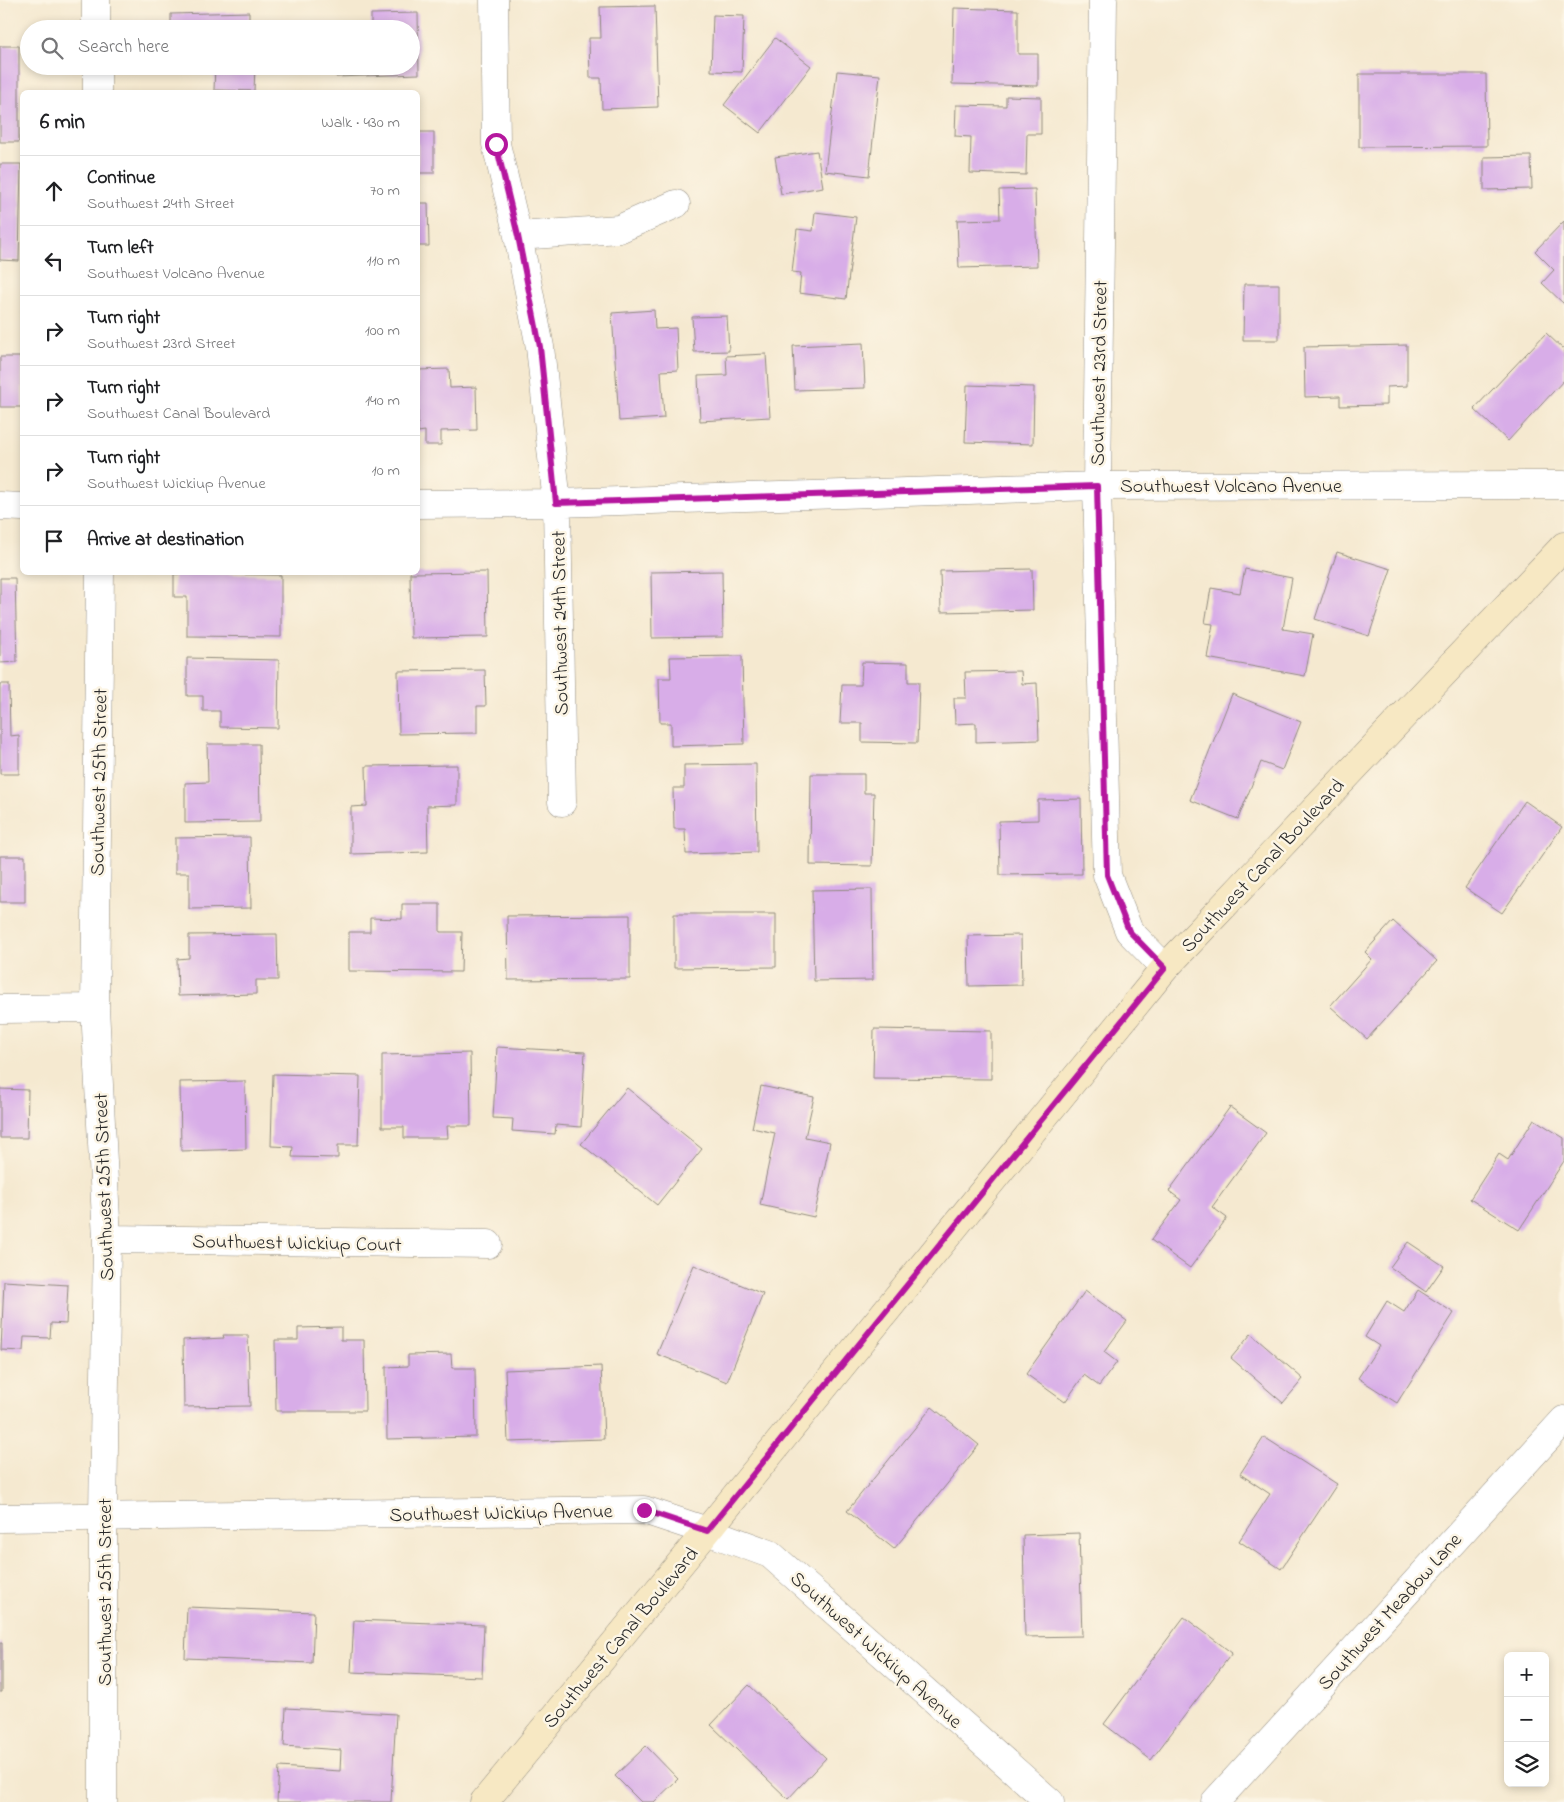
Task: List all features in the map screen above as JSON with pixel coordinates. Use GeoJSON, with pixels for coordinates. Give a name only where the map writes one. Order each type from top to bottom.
{"type":"FeatureCollection","features":[{"type":"Feature","properties":{"kind":"main road","name":"Southwest Canal Boulevard"},"geometry":{"type":"LineString","coordinates":[[484,1802],[1165,968],[1564,546]]}},
{"type":"Feature","properties":{"kind":"street"},"geometry":{"type":"LineString","coordinates":[[96,0],[96,20]]}},
{"type":"Feature","properties":{"kind":"street","name":"Southwest 24th Street"},"geometry":{"type":"LineString","coordinates":[[494,0],[496,144],[518,236],[540,347],[556,503],[562,802]]}},
{"type":"Feature","properties":{"kind":"street","name":"Southwest 23rd Street"},"geometry":{"type":"LineString","coordinates":[[1103,0],[1097,486],[1107,875],[1129,931],[1165,968]]}},
{"type":"Feature","properties":{"kind":"street"},"geometry":{"type":"LineString","coordinates":[[97,75],[97,90]]}},
{"type":"Feature","properties":{"kind":"street"},"geometry":{"type":"LineString","coordinates":[[518,236],[619,229],[676,204]]}},
{"type":"Feature","properties":{"kind":"street","name":"Southwest Volcano Avenue"},"geometry":{"type":"LineString","coordinates":[[420,504],[556,503],[1097,486],[1564,485]]}},
{"type":"Feature","properties":{"kind":"street"},"geometry":{"type":"LineString","coordinates":[[0,506],[20,507]]}},
{"type":"Feature","properties":{"kind":"street","name":"Southwest 25th Street"},"geometry":{"type":"LineString","coordinates":[[100,575],[95,1008],[107,1239],[104,1517],[104,1802]]}},
{"type":"Feature","properties":{"kind":"street"},"geometry":{"type":"LineString","coordinates":[[0,1010],[95,1008]]}},
{"type":"Feature","properties":{"kind":"street","name":"Southwest Wickiup Court"},"geometry":{"type":"LineString","coordinates":[[107,1239],[488,1244]]}},
{"type":"Feature","properties":{"kind":"street","name":"Southwest Meadow Lane"},"geometry":{"type":"LineString","coordinates":[[1215,1802],[1564,1420]]}},
{"type":"Feature","properties":{"kind":"street","name":"Southwest Wickiup Avenue"},"geometry":{"type":"LineString","coordinates":[[0,1518],[644,1510],[770,1554],[1050,1802]]}},
{"type":"Feature","properties":{"kind":"building"},"geometry":{"type":"Polygon","coordinates":[[[655,6],[658,107],[602,109],[601,78],[590,78],[589,38],[601,38],[600,7],[655,6]]]}},
{"type":"Feature","properties":{"kind":"building"},"geometry":{"type":"Polygon","coordinates":[[[954,8],[1018,10],[1018,54],[1038,54],[1038,86],[952,84],[954,8]]]}},
{"type":"Feature","properties":{"kind":"building"},"geometry":{"type":"Polygon","coordinates":[[[249,12],[249,20],[171,20],[171,14],[249,12]]]}},
{"type":"Feature","properties":{"kind":"building"},"geometry":{"type":"Polygon","coordinates":[[[418,13],[418,20],[371,20],[371,14],[418,13]]]}},
{"type":"Feature","properties":{"kind":"building"},"geometry":{"type":"Polygon","coordinates":[[[713,15],[744,16],[742,72],[711,71],[713,15]]]}},
{"type":"Feature","properties":{"kind":"building"},"geometry":{"type":"Polygon","coordinates":[[[775,38],[811,66],[760,133],[724,105],[775,38]]]}},
{"type":"Feature","properties":{"kind":"building"},"geometry":{"type":"Polygon","coordinates":[[[0,46],[19,46],[19,142],[0,142],[0,46]]]}},
{"type":"Feature","properties":{"kind":"building"},"geometry":{"type":"Polygon","coordinates":[[[837,71],[880,75],[869,176],[825,171],[837,71]]]}},
{"type":"Feature","properties":{"kind":"building"},"geometry":{"type":"Polygon","coordinates":[[[1359,74],[1486,74],[1487,146],[1359,147],[1359,74]]]}},
{"type":"Feature","properties":{"kind":"building"},"geometry":{"type":"Polygon","coordinates":[[[215,75],[255,75],[254,90],[214,90],[215,75]]]}},
{"type":"Feature","properties":{"kind":"building"},"geometry":{"type":"Polygon","coordinates":[[[336,75],[391,75],[336,77],[336,75]]]}},
{"type":"Feature","properties":{"kind":"building"},"geometry":{"type":"Polygon","coordinates":[[[1006,96],[1041,97],[1041,134],[1027,134],[1026,175],[970,173],[971,137],[955,136],[956,105],[1006,106],[1006,96]]]}},
{"type":"Feature","properties":{"kind":"building"},"geometry":{"type":"Polygon","coordinates":[[[420,132],[434,132],[434,173],[420,173],[420,132]]]}},
{"type":"Feature","properties":{"kind":"building"},"geometry":{"type":"Polygon","coordinates":[[[817,151],[823,187],[781,194],[775,157],[817,151]]]}},
{"type":"Feature","properties":{"kind":"building"},"geometry":{"type":"Polygon","coordinates":[[[1531,156],[1532,189],[1484,190],[1484,157],[1531,156]]]}},
{"type":"Feature","properties":{"kind":"building"},"geometry":{"type":"Polygon","coordinates":[[[0,164],[20,164],[19,261],[0,260],[0,164]]]}},
{"type":"Feature","properties":{"kind":"building"},"geometry":{"type":"Polygon","coordinates":[[[1035,189],[1037,266],[959,268],[957,220],[1000,219],[999,190],[1035,189]]]}},
{"type":"Feature","properties":{"kind":"building"},"geometry":{"type":"Polygon","coordinates":[[[420,203],[428,203],[429,246],[420,246],[420,203]]]}},
{"type":"Feature","properties":{"kind":"building"},"geometry":{"type":"Polygon","coordinates":[[[815,212],[856,217],[846,299],[799,293],[801,273],[792,272],[797,229],[813,231],[815,212]]]}},
{"type":"Feature","properties":{"kind":"building"},"geometry":{"type":"Polygon","coordinates":[[[1564,221],[1564,304],[1542,283],[1554,270],[1535,251],[1564,221]]]}},
{"type":"Feature","properties":{"kind":"building"},"geometry":{"type":"Polygon","coordinates":[[[1244,284],[1279,284],[1279,340],[1243,340],[1244,284]]]}},
{"type":"Feature","properties":{"kind":"building"},"geometry":{"type":"Polygon","coordinates":[[[654,310],[655,329],[676,328],[678,370],[661,371],[664,418],[619,421],[612,313],[654,310]]]}},
{"type":"Feature","properties":{"kind":"building"},"geometry":{"type":"Polygon","coordinates":[[[727,316],[729,351],[694,352],[692,317],[727,316]]]}},
{"type":"Feature","properties":{"kind":"building"},"geometry":{"type":"Polygon","coordinates":[[[1546,333],[1564,350],[1564,380],[1508,441],[1474,409],[1546,333]]]}},
{"type":"Feature","properties":{"kind":"building"},"geometry":{"type":"Polygon","coordinates":[[[863,343],[865,388],[795,390],[793,346],[863,343]]]}},
{"type":"Feature","properties":{"kind":"building"},"geometry":{"type":"Polygon","coordinates":[[[1407,345],[1407,386],[1387,387],[1387,405],[1340,406],[1340,396],[1305,397],[1304,347],[1407,345]]]}},
{"type":"Feature","properties":{"kind":"building"},"geometry":{"type":"Polygon","coordinates":[[[766,354],[770,417],[700,421],[698,376],[727,375],[726,356],[766,354]]]}},
{"type":"Feature","properties":{"kind":"building"},"geometry":{"type":"Polygon","coordinates":[[[0,357],[20,357],[20,407],[0,407],[0,357]]]}},
{"type":"Feature","properties":{"kind":"building"},"geometry":{"type":"Polygon","coordinates":[[[449,369],[450,388],[476,387],[477,430],[441,431],[441,445],[425,445],[425,431],[420,432],[420,370],[449,369]]]}},
{"type":"Feature","properties":{"kind":"building"},"geometry":{"type":"Polygon","coordinates":[[[967,385],[1034,387],[1033,444],[965,442],[967,385]]]}},
{"type":"Feature","properties":{"kind":"building"},"geometry":{"type":"Polygon","coordinates":[[[1337,552],[1391,569],[1369,636],[1315,619],[1337,552]]]}},
{"type":"Feature","properties":{"kind":"building"},"geometry":{"type":"Polygon","coordinates":[[[1032,569],[1033,610],[941,612],[940,571],[1032,569]]]}},
{"type":"Feature","properties":{"kind":"building"},"geometry":{"type":"Polygon","coordinates":[[[1245,569],[1292,578],[1283,629],[1313,634],[1305,676],[1207,658],[1213,624],[1205,623],[1211,588],[1240,593],[1245,569]]]}},
{"type":"Feature","properties":{"kind":"building"},"geometry":{"type":"Polygon","coordinates":[[[722,571],[723,637],[652,638],[651,572],[722,571]]]}},
{"type":"Feature","properties":{"kind":"building"},"geometry":{"type":"Polygon","coordinates":[[[487,572],[488,637],[411,638],[410,575],[420,575],[420,573],[487,572]]]}},
{"type":"Feature","properties":{"kind":"building"},"geometry":{"type":"Polygon","coordinates":[[[174,575],[281,575],[281,637],[187,636],[187,597],[174,597],[174,575]]]}},
{"type":"Feature","properties":{"kind":"building"},"geometry":{"type":"Polygon","coordinates":[[[0,578],[15,578],[17,662],[0,663],[0,578]]]}},
{"type":"Feature","properties":{"kind":"building"},"geometry":{"type":"Polygon","coordinates":[[[742,656],[744,744],[671,746],[671,723],[660,723],[659,678],[671,678],[670,657],[742,656]]]}},
{"type":"Feature","properties":{"kind":"building"},"geometry":{"type":"Polygon","coordinates":[[[187,658],[279,660],[278,728],[220,727],[220,711],[203,711],[203,696],[187,696],[187,658]]]}},
{"type":"Feature","properties":{"kind":"building"},"geometry":{"type":"Polygon","coordinates":[[[862,662],[908,663],[908,682],[919,682],[917,743],[862,742],[862,723],[840,723],[842,685],[861,685],[862,662]]]}},
{"type":"Feature","properties":{"kind":"building"},"geometry":{"type":"Polygon","coordinates":[[[485,670],[486,706],[477,706],[477,733],[399,734],[398,671],[485,670]]]}},
{"type":"Feature","properties":{"kind":"building"},"geometry":{"type":"Polygon","coordinates":[[[1021,671],[1022,684],[1037,683],[1039,740],[976,742],[976,723],[955,724],[954,698],[966,698],[965,672],[1021,671]]]}},
{"type":"Feature","properties":{"kind":"building"},"geometry":{"type":"Polygon","coordinates":[[[0,684],[9,684],[10,736],[19,735],[19,774],[0,774],[0,684]]]}},
{"type":"Feature","properties":{"kind":"building"},"geometry":{"type":"Polygon","coordinates":[[[1232,694],[1301,722],[1282,770],[1261,762],[1238,819],[1190,800],[1232,694]]]}},
{"type":"Feature","properties":{"kind":"building"},"geometry":{"type":"Polygon","coordinates":[[[207,744],[259,744],[260,822],[185,823],[185,783],[208,782],[207,744]]]}},
{"type":"Feature","properties":{"kind":"building"},"geometry":{"type":"Polygon","coordinates":[[[756,764],[757,852],[686,854],[685,829],[674,829],[673,788],[684,788],[684,765],[756,764]]]}},
{"type":"Feature","properties":{"kind":"building"},"geometry":{"type":"Polygon","coordinates":[[[457,765],[457,805],[427,806],[428,852],[351,854],[351,807],[367,806],[366,766],[457,765]]]}},
{"type":"Feature","properties":{"kind":"building"},"geometry":{"type":"Polygon","coordinates":[[[811,774],[864,774],[864,793],[874,793],[872,866],[810,865],[811,774]]]}},
{"type":"Feature","properties":{"kind":"building"},"geometry":{"type":"Polygon","coordinates":[[[1081,799],[1082,874],[1000,875],[999,821],[1038,820],[1038,800],[1081,799]]]}},
{"type":"Feature","properties":{"kind":"building"},"geometry":{"type":"Polygon","coordinates":[[[1525,801],[1562,827],[1502,913],[1465,888],[1525,801]]]}},
{"type":"Feature","properties":{"kind":"building"},"geometry":{"type":"Polygon","coordinates":[[[250,837],[251,908],[189,909],[189,873],[175,873],[175,838],[250,837]]]}},
{"type":"Feature","properties":{"kind":"building"},"geometry":{"type":"Polygon","coordinates":[[[0,856],[25,856],[25,902],[0,902],[0,856]]]}},
{"type":"Feature","properties":{"kind":"building"},"geometry":{"type":"Polygon","coordinates":[[[872,889],[873,980],[814,981],[812,890],[872,889]]]}},
{"type":"Feature","properties":{"kind":"building"},"geometry":{"type":"Polygon","coordinates":[[[402,904],[440,904],[440,932],[462,932],[461,972],[349,971],[349,932],[370,932],[370,918],[402,919],[402,904]]]}},
{"type":"Feature","properties":{"kind":"building"},"geometry":{"type":"Polygon","coordinates":[[[674,914],[776,914],[776,967],[674,968],[674,914]]]}},
{"type":"Feature","properties":{"kind":"building"},"geometry":{"type":"Polygon","coordinates":[[[630,915],[630,979],[508,980],[507,916],[630,915]]]}},
{"type":"Feature","properties":{"kind":"building"},"geometry":{"type":"Polygon","coordinates":[[[1393,921],[1437,961],[1367,1039],[1330,1006],[1372,959],[1365,952],[1393,921]]]}},
{"type":"Feature","properties":{"kind":"building"},"geometry":{"type":"Polygon","coordinates":[[[277,934],[278,980],[256,980],[256,994],[178,996],[177,959],[189,958],[189,935],[277,934]]]}},
{"type":"Feature","properties":{"kind":"building"},"geometry":{"type":"Polygon","coordinates":[[[1021,935],[1022,985],[969,986],[968,936],[1021,935]]]}},
{"type":"Feature","properties":{"kind":"building"},"geometry":{"type":"Polygon","coordinates":[[[874,1029],[991,1031],[991,1079],[873,1078],[874,1029]]]}},
{"type":"Feature","properties":{"kind":"building"},"geometry":{"type":"Polygon","coordinates":[[[497,1047],[585,1052],[581,1127],[556,1125],[555,1134],[512,1131],[513,1119],[493,1118],[497,1047]]]}},
{"type":"Feature","properties":{"kind":"building"},"geometry":{"type":"Polygon","coordinates":[[[470,1053],[471,1126],[447,1126],[448,1138],[404,1138],[404,1127],[382,1127],[382,1055],[470,1053]]]}},
{"type":"Feature","properties":{"kind":"building"},"geometry":{"type":"Polygon","coordinates":[[[273,1074],[360,1076],[358,1145],[338,1145],[338,1158],[292,1157],[293,1147],[271,1146],[273,1074]]]}},
{"type":"Feature","properties":{"kind":"building"},"geometry":{"type":"Polygon","coordinates":[[[245,1081],[246,1149],[181,1151],[180,1082],[245,1081]]]}},
{"type":"Feature","properties":{"kind":"building"},"geometry":{"type":"Polygon","coordinates":[[[761,1086],[814,1097],[805,1137],[830,1142],[814,1217],[760,1205],[775,1133],[752,1128],[761,1086]]]}},
{"type":"Feature","properties":{"kind":"building"},"geometry":{"type":"Polygon","coordinates":[[[627,1088],[702,1149],[657,1205],[581,1144],[627,1088]]]}},
{"type":"Feature","properties":{"kind":"building"},"geometry":{"type":"Polygon","coordinates":[[[0,1089],[28,1090],[27,1138],[0,1138],[0,1089]]]}},
{"type":"Feature","properties":{"kind":"building"},"geometry":{"type":"Polygon","coordinates":[[[1230,1107],[1266,1133],[1212,1207],[1227,1218],[1190,1268],[1151,1240],[1181,1200],[1169,1191],[1230,1107]]]}},
{"type":"Feature","properties":{"kind":"building"},"geometry":{"type":"Polygon","coordinates":[[[1534,1119],[1564,1138],[1564,1161],[1519,1230],[1470,1199],[1499,1154],[1508,1160],[1534,1119]]]}},
{"type":"Feature","properties":{"kind":"building"},"geometry":{"type":"Polygon","coordinates":[[[1408,1242],[1444,1266],[1426,1292],[1390,1267],[1408,1242]]]}},
{"type":"Feature","properties":{"kind":"building"},"geometry":{"type":"Polygon","coordinates":[[[694,1265],[763,1294],[727,1382],[657,1354],[694,1265]]]}},
{"type":"Feature","properties":{"kind":"building"},"geometry":{"type":"Polygon","coordinates":[[[4,1281],[68,1285],[66,1324],[51,1323],[50,1338],[24,1337],[23,1351],[1,1350],[4,1281]]]}},
{"type":"Feature","properties":{"kind":"building"},"geometry":{"type":"Polygon","coordinates":[[[1418,1290],[1454,1313],[1397,1403],[1358,1378],[1379,1346],[1365,1337],[1387,1301],[1404,1312],[1418,1290]]]}},
{"type":"Feature","properties":{"kind":"building"},"geometry":{"type":"Polygon","coordinates":[[[1085,1291],[1127,1321],[1104,1352],[1117,1362],[1099,1386],[1084,1375],[1065,1402],[1026,1374],[1085,1291]]]}},
{"type":"Feature","properties":{"kind":"building"},"geometry":{"type":"Polygon","coordinates":[[[341,1327],[341,1340],[364,1340],[365,1411],[276,1411],[275,1340],[298,1340],[298,1328],[341,1327]]]}},
{"type":"Feature","properties":{"kind":"building"},"geometry":{"type":"Polygon","coordinates":[[[1251,1334],[1303,1379],[1283,1403],[1231,1358],[1251,1334]]]}},
{"type":"Feature","properties":{"kind":"building"},"geometry":{"type":"Polygon","coordinates":[[[223,1335],[248,1335],[250,1406],[184,1407],[183,1340],[224,1338],[223,1335]]]}},
{"type":"Feature","properties":{"kind":"building"},"geometry":{"type":"Polygon","coordinates":[[[451,1354],[452,1368],[475,1368],[476,1437],[387,1439],[386,1367],[408,1366],[408,1355],[451,1354]]]}},
{"type":"Feature","properties":{"kind":"building"},"geometry":{"type":"Polygon","coordinates":[[[601,1366],[604,1439],[508,1442],[505,1370],[601,1366]]]}},
{"type":"Feature","properties":{"kind":"building"},"geometry":{"type":"Polygon","coordinates":[[[932,1407],[979,1445],[894,1549],[847,1511],[932,1407]]]}},
{"type":"Feature","properties":{"kind":"building"},"geometry":{"type":"Polygon","coordinates":[[[1264,1437],[1337,1484],[1281,1569],[1239,1541],[1270,1494],[1240,1474],[1264,1437]]]}},
{"type":"Feature","properties":{"kind":"building"},"geometry":{"type":"Polygon","coordinates":[[[1079,1533],[1082,1636],[1025,1637],[1023,1535],[1079,1533]]]}},
{"type":"Feature","properties":{"kind":"building"},"geometry":{"type":"Polygon","coordinates":[[[187,1607],[314,1612],[312,1663],[185,1658],[187,1607]]]}},
{"type":"Feature","properties":{"kind":"building"},"geometry":{"type":"Polygon","coordinates":[[[1184,1617],[1232,1653],[1151,1760],[1104,1724],[1184,1617]]]}},
{"type":"Feature","properties":{"kind":"building"},"geometry":{"type":"Polygon","coordinates":[[[354,1620],[484,1625],[482,1677],[351,1672],[354,1620]]]}},
{"type":"Feature","properties":{"kind":"building"},"geometry":{"type":"Polygon","coordinates":[[[0,1643],[2,1643],[2,1692],[0,1692],[0,1643]]]}},
{"type":"Feature","properties":{"kind":"building"},"geometry":{"type":"Polygon","coordinates":[[[749,1685],[826,1758],[788,1799],[711,1725],[749,1685]]]}},
{"type":"Feature","properties":{"kind":"building"},"geometry":{"type":"Polygon","coordinates":[[[286,1708],[396,1714],[391,1802],[277,1802],[279,1767],[340,1771],[341,1750],[284,1746],[286,1708]]]}},
{"type":"Feature","properties":{"kind":"building"},"geometry":{"type":"Polygon","coordinates":[[[646,1746],[678,1779],[654,1802],[641,1802],[615,1776],[646,1746]]]}},
{"type":"Feature","properties":{"kind":"route"},"geometry":{"type":"LineString","coordinates":[[496,144],[518,236],[540,347],[556,503],[1097,486],[1107,875],[1129,931],[1165,968],[707,1531],[644,1510]]}}]}
